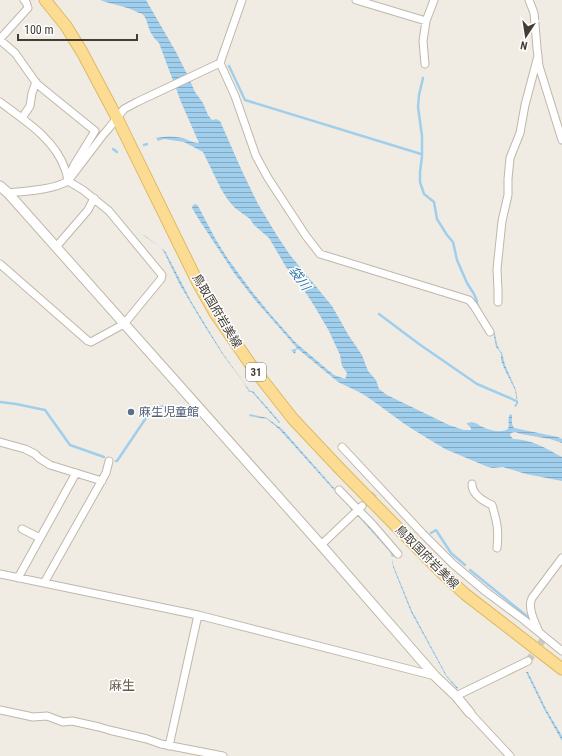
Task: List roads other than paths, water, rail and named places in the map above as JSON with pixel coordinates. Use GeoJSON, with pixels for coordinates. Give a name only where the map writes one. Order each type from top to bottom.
{"type":"FeatureCollection","features":[{"type":"Feature","properties":{"kind":"main road","name":"鳥取国府岩美線"},"geometry":{"type":"LineString","coordinates":[[46,0],[66,26],[82,52],[117,118],[195,277],[215,313],[253,368],[294,419],[341,470],[440,572],[465,594],[562,669]]}},
{"type":"Feature","properties":{"kind":"street"},"geometry":{"type":"LineString","coordinates":[[24,0],[28,8],[0,40],[14,53],[36,82],[95,132],[74,165],[68,181]]}},
{"type":"Feature","properties":{"kind":"street"},"geometry":{"type":"LineString","coordinates":[[242,0],[220,63],[235,96],[256,156],[268,178],[306,236],[320,254],[469,300],[490,332]]}},
{"type":"Feature","properties":{"kind":"street"},"geometry":{"type":"LineString","coordinates":[[356,0],[426,21]]}},
{"type":"Feature","properties":{"kind":"street"},"geometry":{"type":"LineString","coordinates":[[425,64],[423,41],[426,21],[434,0]]}},
{"type":"Feature","properties":{"kind":"street"},"geometry":{"type":"LineString","coordinates":[[529,0],[534,13],[539,66],[562,140]]}},
{"type":"Feature","properties":{"kind":"street"},"geometry":{"type":"LineString","coordinates":[[498,302],[497,269],[502,221],[508,195],[510,158],[520,134],[525,105],[538,56]]}},
{"type":"Feature","properties":{"kind":"street"},"geometry":{"type":"LineString","coordinates":[[8,193],[63,184],[68,181],[124,110],[137,102],[220,63]]}},
{"type":"Feature","properties":{"kind":"street"},"geometry":{"type":"LineString","coordinates":[[22,118],[30,106],[32,93],[36,82]]}},
{"type":"Feature","properties":{"kind":"street"},"geometry":{"type":"LineString","coordinates":[[0,102],[22,118],[52,146],[61,160],[68,181],[94,198],[109,211],[162,275],[161,279],[124,324],[92,342],[88,341],[0,264]]}},
{"type":"Feature","properties":{"kind":"street"},"geometry":{"type":"LineString","coordinates":[[0,186],[8,193],[321,544],[435,676],[456,696],[510,756]]}},
{"type":"Feature","properties":{"kind":"street"},"geometry":{"type":"LineString","coordinates":[[56,247],[88,210],[94,198]]}},
{"type":"Feature","properties":{"kind":"street"},"geometry":{"type":"LineString","coordinates":[[0,442],[25,449],[50,465],[102,481]]}},
{"type":"Feature","properties":{"kind":"street"},"geometry":{"type":"LineString","coordinates":[[342,447],[378,490],[453,564],[562,651]]}},
{"type":"Feature","properties":{"kind":"street"},"geometry":{"type":"LineString","coordinates":[[44,583],[102,481],[110,461]]}},
{"type":"Feature","properties":{"kind":"street"},"geometry":{"type":"LineString","coordinates":[[18,578],[76,473]]}},
{"type":"Feature","properties":{"kind":"street"},"geometry":{"type":"LineString","coordinates":[[472,484],[472,489],[475,494],[481,500],[492,505],[498,526],[497,548]]}},
{"type":"Feature","properties":{"kind":"street"},"geometry":{"type":"LineString","coordinates":[[340,490],[360,508],[398,554]]}},
{"type":"Feature","properties":{"kind":"street"},"geometry":{"type":"LineString","coordinates":[[321,544],[360,508]]}},
{"type":"Feature","properties":{"kind":"street"},"geometry":{"type":"LineString","coordinates":[[22,529],[40,538]]}},
{"type":"Feature","properties":{"kind":"street"},"geometry":{"type":"LineString","coordinates":[[539,632],[530,607],[530,602],[562,558]]}},
{"type":"Feature","properties":{"kind":"street"},"geometry":{"type":"LineString","coordinates":[[0,574],[198,615],[435,676]]}},
{"type":"Feature","properties":{"kind":"street"},"geometry":{"type":"LineString","coordinates":[[169,746],[198,615]]}},
{"type":"Feature","properties":{"kind":"street"},"geometry":{"type":"LineString","coordinates":[[456,696],[528,660]]}},
{"type":"Feature","properties":{"kind":"street"},"geometry":{"type":"LineString","coordinates":[[0,710],[33,717],[47,716],[63,722],[72,721],[99,726],[169,746],[223,756]]}},
{"type":"Feature","properties":{"kind":"water","name":"袋川"},"geometry":{"type":"Polygon","coordinates":[[[100,0],[146,0],[176,52],[208,115],[213,120],[216,119],[220,121],[258,204],[290,255],[332,306],[362,355],[368,371],[376,380],[379,389],[387,395],[449,425],[464,430],[471,430],[467,423],[473,423],[491,430],[506,430],[508,429],[509,425],[510,414],[512,415],[512,423],[514,428],[562,439],[562,443],[515,432],[511,433],[510,435],[513,439],[520,439],[532,443],[562,457],[562,481],[526,474],[503,467],[488,467],[445,449],[406,425],[369,398],[338,382],[298,349],[296,350],[295,354],[291,350],[297,348],[255,300],[234,273],[198,218],[192,208],[193,205],[196,204],[198,206],[228,259],[271,315],[296,343],[334,375],[345,379],[347,373],[342,366],[340,355],[329,331],[315,307],[302,287],[286,267],[269,238],[228,200],[203,152],[184,142],[164,139],[158,141],[156,138],[176,137],[199,143],[181,102],[159,43],[151,33],[145,17],[141,13],[100,0]]]}},
{"type":"Feature","properties":{"kind":"water"},"geometry":{"type":"Polygon","coordinates":[[[144,235],[165,251],[191,301],[224,355],[250,391],[253,391],[280,422],[279,423],[252,392],[249,392],[223,355],[180,285],[164,252],[161,248],[144,235]]]}},
{"type":"Feature","properties":{"kind":"water"},"geometry":{"type":"Polygon","coordinates":[[[476,299],[485,318],[494,331],[497,344],[502,353],[505,365],[516,390],[518,403],[516,407],[514,406],[517,402],[515,390],[504,368],[501,360],[501,353],[496,347],[493,331],[483,317],[475,300],[476,299]]]}},
{"type":"Feature","properties":{"kind":"water"},"geometry":{"type":"Polygon","coordinates":[[[250,414],[267,418],[282,429],[342,497],[341,498],[280,430],[267,419],[249,416],[250,414]]]}},
{"type":"Feature","properties":{"kind":"water"},"geometry":{"type":"Polygon","coordinates":[[[358,514],[395,556],[393,557],[391,555],[391,553],[357,515],[358,514]]]}},
{"type":"Feature","properties":{"kind":"water"},"geometry":{"type":"Polygon","coordinates":[[[392,558],[394,567],[412,611],[447,676],[458,688],[457,689],[446,676],[411,612],[393,567],[392,558]]]}},
{"type":"Feature","properties":{"kind":"water"},"geometry":{"type":"Polygon","coordinates":[[[526,672],[528,672],[546,709],[562,736],[562,741],[544,709],[526,672]]]}},
{"type":"Feature","properties":{"kind":"waterway"},"geometry":{"type":"LineString","coordinates":[[229,66],[245,100],[421,154]]}},
{"type":"Feature","properties":{"kind":"waterway"},"geometry":{"type":"LineString","coordinates":[[423,78],[418,107],[422,136],[420,182],[424,194],[434,202],[437,219],[453,242],[457,260],[477,301]]}},
{"type":"Feature","properties":{"kind":"waterway"},"geometry":{"type":"LineString","coordinates":[[113,149],[117,152]]}},
{"type":"Feature","properties":{"kind":"waterway"},"geometry":{"type":"LineString","coordinates":[[379,314],[477,384],[516,401]]}},
{"type":"Feature","properties":{"kind":"waterway"},"geometry":{"type":"LineString","coordinates":[[0,402],[45,410],[70,445],[104,457]]}},
{"type":"Feature","properties":{"kind":"waterway"},"geometry":{"type":"LineString","coordinates":[[116,461],[146,418],[158,408],[164,406],[195,410]]}},
{"type":"Feature","properties":{"kind":"waterway"},"geometry":{"type":"LineString","coordinates":[[431,533],[436,530],[451,553],[465,565]]}},
{"type":"Feature","properties":{"kind":"waterway"},"geometry":{"type":"LineString","coordinates":[[470,570],[528,617]]}},
{"type":"Feature","properties":{"kind":"tunnel"},"geometry":{"type":"LineString","coordinates":[[362,506],[376,492]]}},
{"type":"Feature","properties":{"kind":"tunnel"},"geometry":{"type":"LineString","coordinates":[[528,661],[545,637]]}},
{"type":"Feature","properties":{"kind":"place","name":"麻生児童館"},"geometry":{"type":"Point","coordinates":[131,412]}},
{"type":"Feature","properties":{"kind":"district","name":"麻生"},"geometry":{"type":"Point","coordinates":[122,685]}}]}
